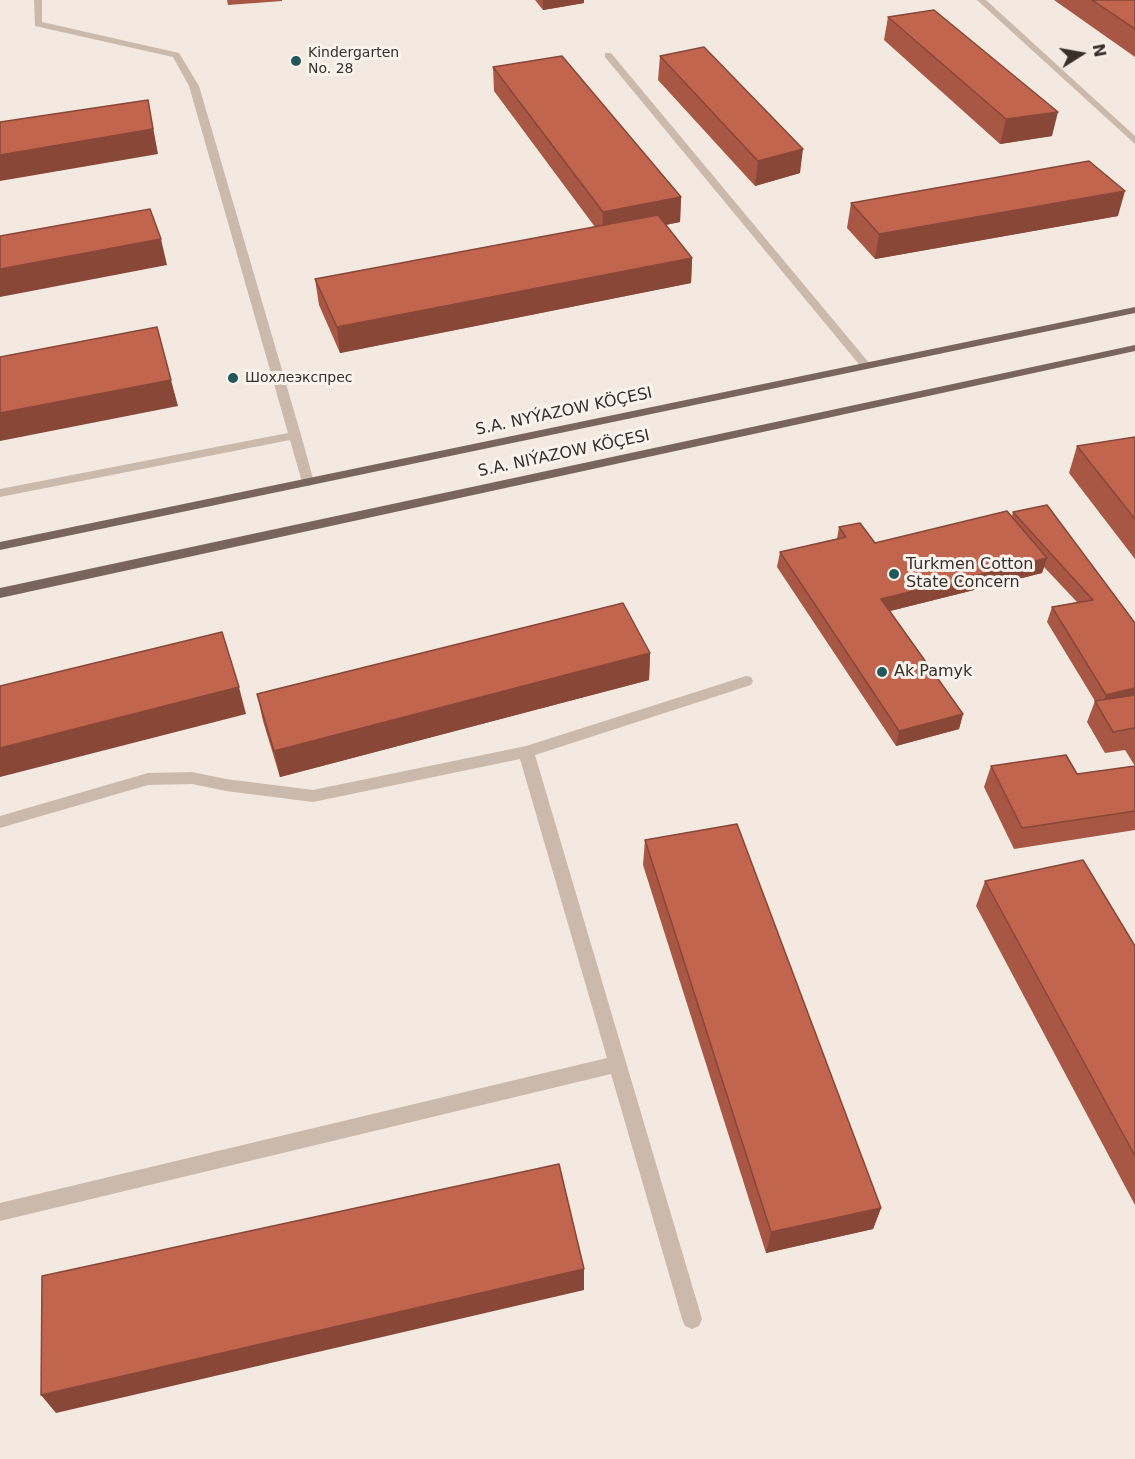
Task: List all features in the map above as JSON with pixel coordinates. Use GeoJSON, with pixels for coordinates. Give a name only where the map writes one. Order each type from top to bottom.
{"type":"FeatureCollection","features":[{"type":"Feature","properties":{"kind":"main road","name":"S.A. NYÝAZOW KÖÇESI"},"geometry":{"type":"LineString","coordinates":[[0,546],[1135,310]]}},
{"type":"Feature","properties":{"kind":"main road","name":"S.A. NIÝAZOW KÖÇESI"},"geometry":{"type":"LineString","coordinates":[[0,592],[1135,348]]}},
{"type":"Feature","properties":{"kind":"street"},"geometry":{"type":"LineString","coordinates":[[38,0],[38,24],[56,26],[176,55],[194,86],[308,482]]}},
{"type":"Feature","properties":{"kind":"street"},"geometry":{"type":"LineString","coordinates":[[981,0],[1135,141]]}},
{"type":"Feature","properties":{"kind":"street"},"geometry":{"type":"LineString","coordinates":[[608,56],[866,366]]}},
{"type":"Feature","properties":{"kind":"street"},"geometry":{"type":"LineString","coordinates":[[0,493],[295,435]]}},
{"type":"Feature","properties":{"kind":"street"},"geometry":{"type":"LineString","coordinates":[[0,822],[148,779],[192,778],[226,785],[313,796],[526,752],[746,681]]}},
{"type":"Feature","properties":{"kind":"street"},"geometry":{"type":"LineString","coordinates":[[526,752],[692,1319]]}},
{"type":"Feature","properties":{"kind":"street"},"geometry":{"type":"LineString","coordinates":[[0,1212],[617,1064]]}},
{"type":"Feature","properties":{"kind":"building"},"geometry":{"type":"Polygon","coordinates":[[[1092,0],[1135,0],[1135,29],[1092,0]]]}},
{"type":"Feature","properties":{"kind":"building"},"geometry":{"type":"Polygon","coordinates":[[[934,10],[1058,112],[1006,119],[888,17],[934,10]]]}},
{"type":"Feature","properties":{"kind":"building"},"geometry":{"type":"Polygon","coordinates":[[[704,47],[803,149],[758,161],[660,56],[704,47]]]}},
{"type":"Feature","properties":{"kind":"building"},"geometry":{"type":"Polygon","coordinates":[[[562,56],[681,197],[603,212],[493,67],[562,56]]]}},
{"type":"Feature","properties":{"kind":"building"},"geometry":{"type":"Polygon","coordinates":[[[148,100],[153,129],[0,155],[0,122],[148,100]]]}},
{"type":"Feature","properties":{"kind":"building"},"geometry":{"type":"Polygon","coordinates":[[[1089,161],[1125,191],[879,234],[851,203],[1089,161]]]}},
{"type":"Feature","properties":{"kind":"building"},"geometry":{"type":"Polygon","coordinates":[[[150,209],[161,239],[0,269],[0,236],[150,209]]]}},
{"type":"Feature","properties":{"kind":"building"},"geometry":{"type":"Polygon","coordinates":[[[658,215],[692,258],[337,327],[315,279],[658,215]]]}},
{"type":"Feature","properties":{"kind":"building"},"geometry":{"type":"Polygon","coordinates":[[[157,327],[171,380],[0,413],[0,357],[157,327]]]}},
{"type":"Feature","properties":{"kind":"building"},"geometry":{"type":"Polygon","coordinates":[[[1135,437],[1135,519],[1077,446],[1135,437]]]}},
{"type":"Feature","properties":{"kind":"building"},"geometry":{"type":"Polygon","coordinates":[[[1047,505],[1135,623],[1135,688],[1106,695],[1052,607],[1093,600],[1013,512],[1047,505]]]}},
{"type":"Feature","properties":{"kind":"building","name":"Ak Pamyk"},"geometry":{"type":"Polygon","coordinates":[[[1007,511],[1047,558],[881,599],[963,714],[899,731],[780,552],[846,537],[839,527],[860,523],[875,543],[1007,511]]]}},
{"type":"Feature","properties":{"kind":"building"},"geometry":{"type":"Polygon","coordinates":[[[623,603],[650,653],[274,751],[257,694],[623,603]]]}},
{"type":"Feature","properties":{"kind":"building"},"geometry":{"type":"Polygon","coordinates":[[[222,632],[239,687],[0,748],[0,686],[222,632]]]}},
{"type":"Feature","properties":{"kind":"building"},"geometry":{"type":"Polygon","coordinates":[[[1135,695],[1135,730],[1134,728],[1113,732],[1095,701],[1135,695]]]}},
{"type":"Feature","properties":{"kind":"building"},"geometry":{"type":"Polygon","coordinates":[[[1066,755],[1077,774],[1135,766],[1135,811],[1022,828],[991,766],[1066,755]]]}},
{"type":"Feature","properties":{"kind":"building"},"geometry":{"type":"Polygon","coordinates":[[[737,824],[881,1208],[771,1232],[645,840],[737,824]]]}},
{"type":"Feature","properties":{"kind":"building"},"geometry":{"type":"Polygon","coordinates":[[[1083,860],[1135,946],[1135,1156],[985,881],[1083,860]]]}},
{"type":"Feature","properties":{"kind":"building"},"geometry":{"type":"Polygon","coordinates":[[[559,1164],[584,1269],[41,1395],[42,1276],[559,1164]]]}},
{"type":"Feature","properties":{"kind":"place","name":"Kindergarten No. 28"},"geometry":{"type":"Point","coordinates":[296,61]}},
{"type":"Feature","properties":{"kind":"place","name":"Шохлеэкспрес"},"geometry":{"type":"Point","coordinates":[233,378]}},
{"type":"Feature","properties":{"kind":"place","name":"Turkmen Cotton State Concern"},"geometry":{"type":"Point","coordinates":[894,574]}},
{"type":"Feature","properties":{"kind":"place","name":"Ak Pamyk"},"geometry":{"type":"Point","coordinates":[882,672]}}]}
